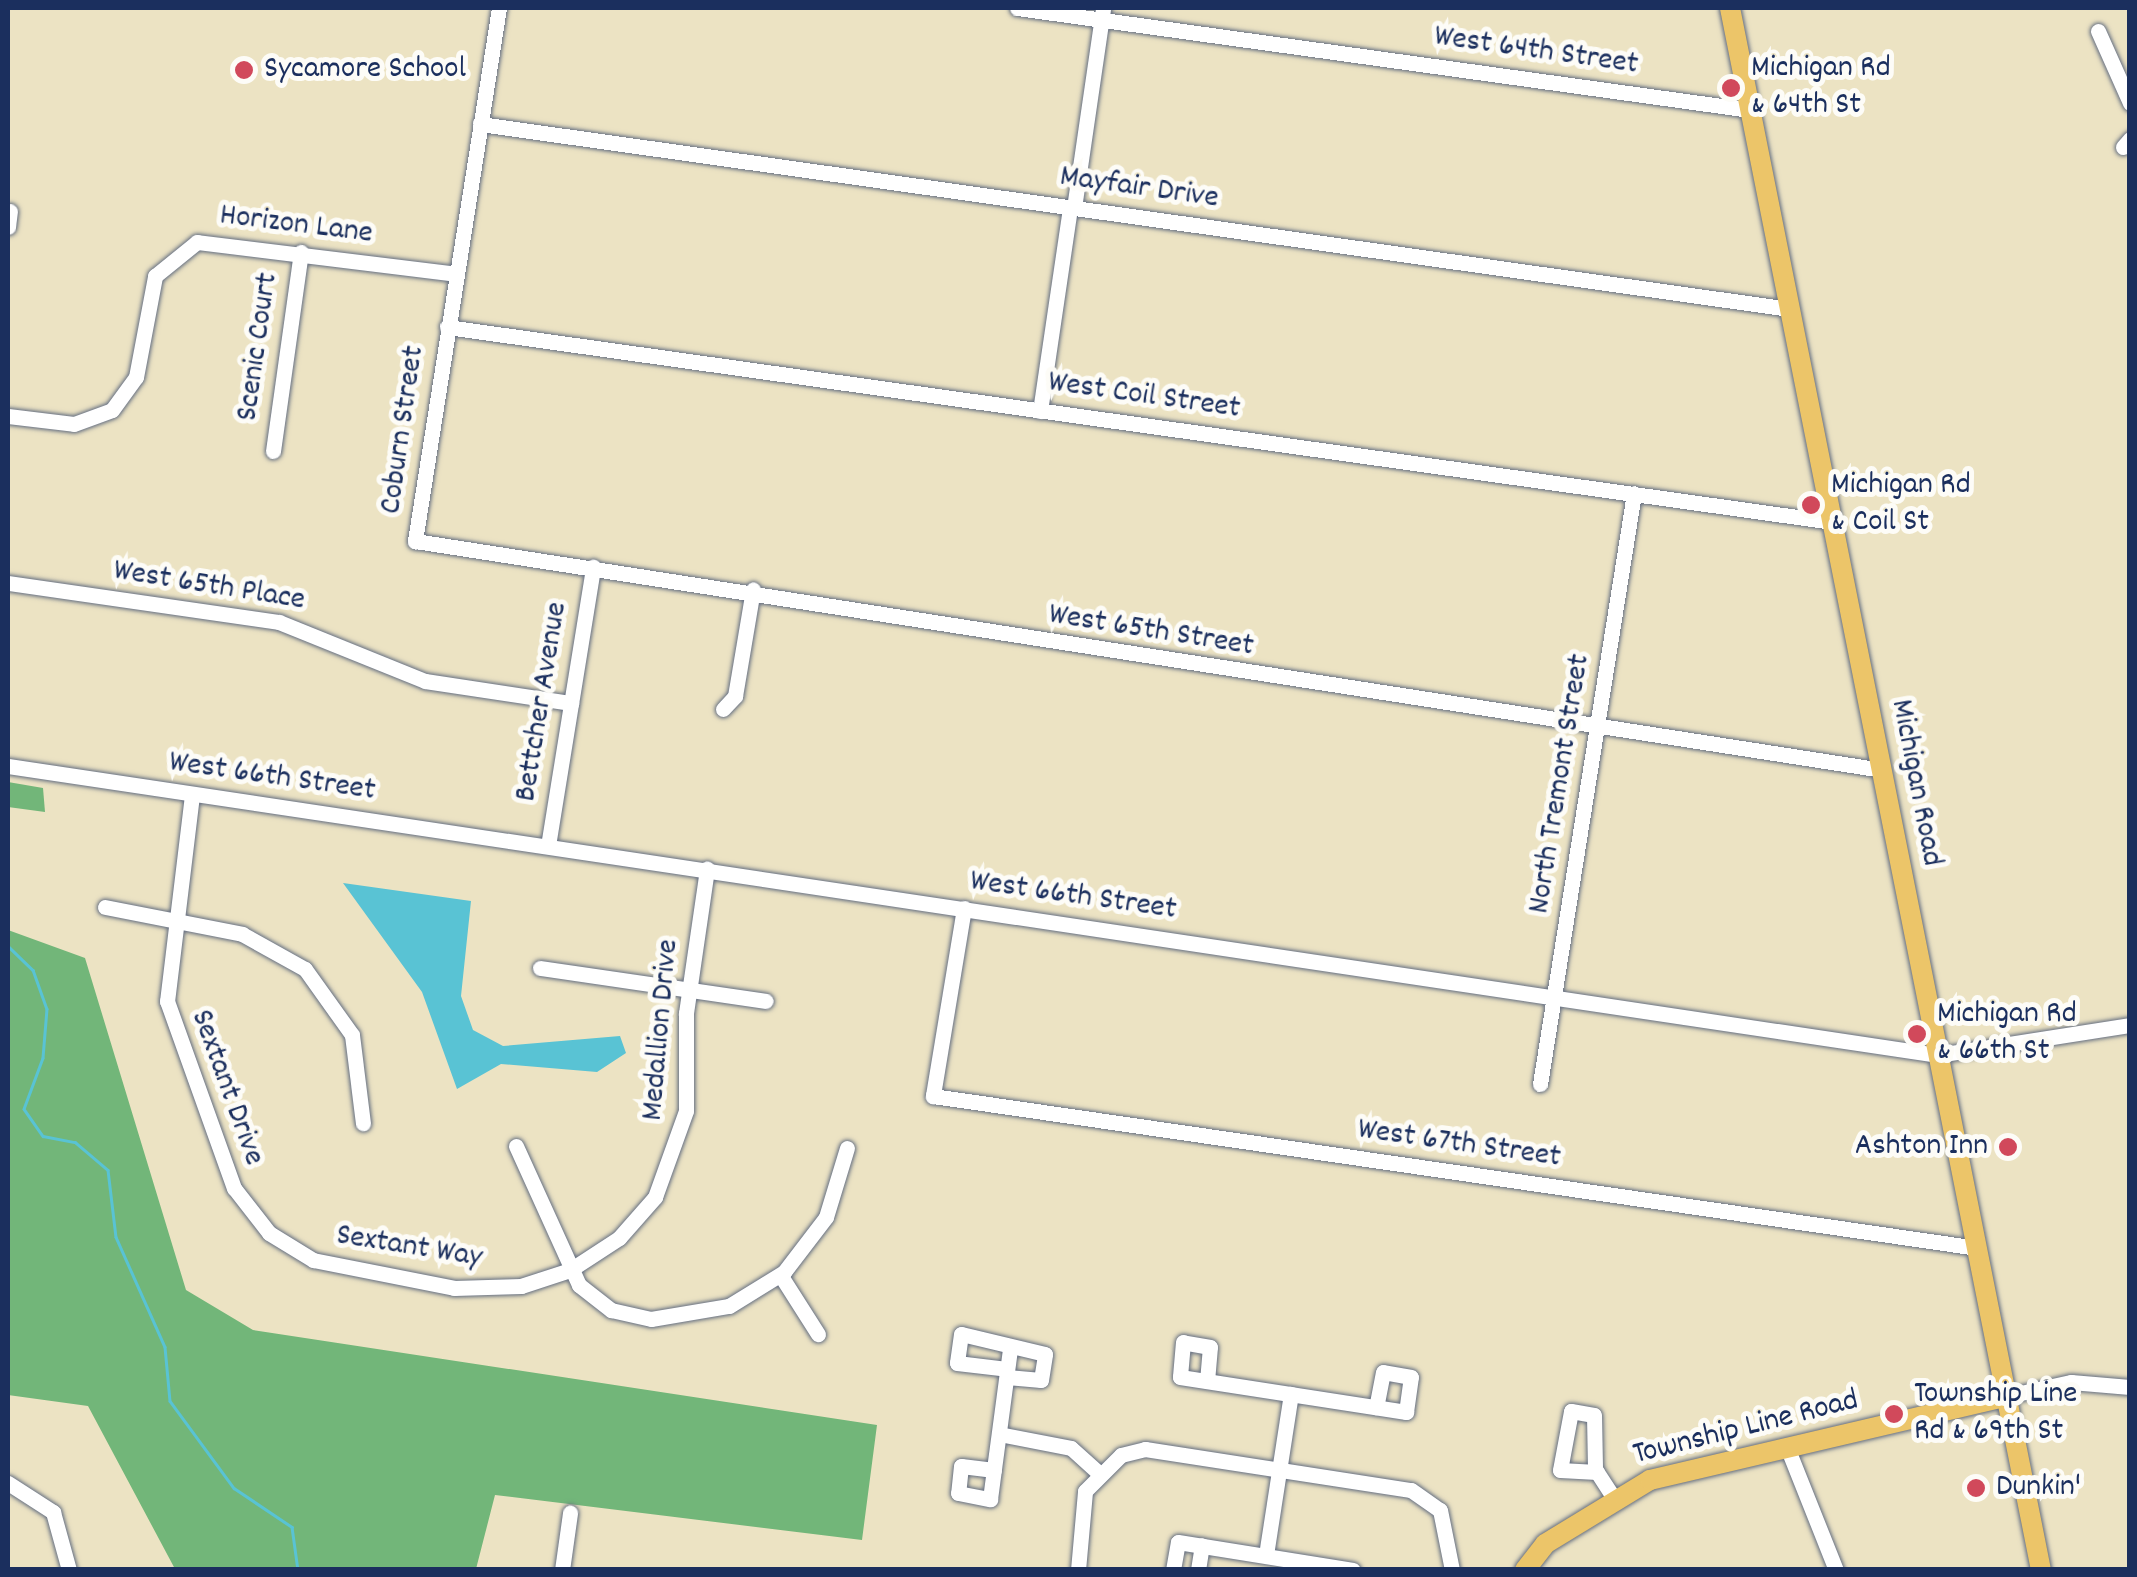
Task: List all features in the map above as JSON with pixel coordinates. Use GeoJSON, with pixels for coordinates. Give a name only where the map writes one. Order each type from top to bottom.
{"type":"FeatureCollection","features":[{"type":"Feature","properties":{"kind":"main road","name":"Michigan Road"},"geometry":{"type":"LineString","coordinates":[[1730,8],[2041,1570]]}},
{"type":"Feature","properties":{"kind":"main road","name":"Township Line Road"},"geometry":{"type":"LineString","coordinates":[[1525,1570],[1614,1498],[1787,1448],[2006,1396]]}},
{"type":"Feature","properties":{"kind":"street","name":"Coburn Street"},"geometry":{"type":"LineString","coordinates":[[415,540],[499,8]]}},
{"type":"Feature","properties":{"kind":"street","name":"West 64th Street"},"geometry":{"type":"LineString","coordinates":[[1017,8],[1102,13],[1750,110]]}},
{"type":"Feature","properties":{"kind":"street"},"geometry":{"type":"LineString","coordinates":[[1040,411],[1102,13]]}},
{"type":"Feature","properties":{"kind":"street"},"geometry":{"type":"LineString","coordinates":[[2098,31],[2130,102]]}},
{"type":"Feature","properties":{"kind":"street","name":"Mayfair Drive"},"geometry":{"type":"LineString","coordinates":[[480,124],[1790,309]]}},
{"type":"Feature","properties":{"kind":"street","name":"Horizon Lane"},"geometry":{"type":"LineString","coordinates":[[8,416],[74,424],[119,404],[138,368],[153,281],[184,247],[220,240],[456,274]]}},
{"type":"Feature","properties":{"kind":"street","name":"Scenic Court"},"geometry":{"type":"LineString","coordinates":[[272,450],[300,252]]}},
{"type":"Feature","properties":{"kind":"street","name":"West Coil Street"},"geometry":{"type":"LineString","coordinates":[[447,327],[1832,522]]}},
{"type":"Feature","properties":{"kind":"street","name":"North Tremont Street"},"geometry":{"type":"LineString","coordinates":[[1540,1084],[1634,493]]}},
{"type":"Feature","properties":{"kind":"street","name":"West 65th Street"},"geometry":{"type":"LineString","coordinates":[[415,540],[1882,770]]}},
{"type":"Feature","properties":{"kind":"street","name":"Bettcher Avenue"},"geometry":{"type":"LineString","coordinates":[[548,846],[593,567]]}},
{"type":"Feature","properties":{"kind":"street","name":"West 65th Place"},"geometry":{"type":"LineString","coordinates":[[8,583],[279,622],[425,681],[571,704]]}},
{"type":"Feature","properties":{"kind":"street"},"geometry":{"type":"LineString","coordinates":[[722,709],[735,696],[753,590]]}},
{"type":"Feature","properties":{"kind":"street","name":"West 66th Street"},"geometry":{"type":"LineString","coordinates":[[8,766],[1938,1055],[2130,1025]]}},
{"type":"Feature","properties":{"kind":"street","name":"Sextant Drive"},"geometry":{"type":"LineString","coordinates":[[192,795],[166,992],[178,1050],[241,1201],[298,1252]]}},
{"type":"Feature","properties":{"kind":"street","name":"Medallion Drive"},"geometry":{"type":"LineString","coordinates":[[570,1270],[629,1228],[670,1168],[686,1111],[689,990],[706,869]]}},
{"type":"Feature","properties":{"kind":"street"},"geometry":{"type":"LineString","coordinates":[[105,906],[255,938],[318,982],[352,1035],[364,1123]]}},
{"type":"Feature","properties":{"kind":"street","name":"West 67th Street"},"geometry":{"type":"LineString","coordinates":[[964,908],[933,1096],[1977,1248]]}},
{"type":"Feature","properties":{"kind":"street"},"geometry":{"type":"LineString","coordinates":[[540,968],[766,1001]]}},
{"type":"Feature","properties":{"kind":"street"},"geometry":{"type":"LineString","coordinates":[[516,1146],[570,1270],[599,1304],[651,1318],[706,1314],[781,1276],[826,1217],[847,1148]]}},
{"type":"Feature","properties":{"kind":"street","name":"Sextant Way"},"geometry":{"type":"LineString","coordinates":[[298,1252],[469,1289],[570,1270]]}},
{"type":"Feature","properties":{"kind":"street"},"geometry":{"type":"LineString","coordinates":[[781,1276],[818,1334]]}},
{"type":"Feature","properties":{"kind":"street"},"geometry":{"type":"LineString","coordinates":[[961,1334],[1010,1348],[1045,1354],[1041,1380],[957,1363],[961,1334]]}},
{"type":"Feature","properties":{"kind":"street"},"geometry":{"type":"LineString","coordinates":[[994,1470],[962,1466],[958,1493],[990,1498],[994,1470],[999,1434],[1010,1348]]}},
{"type":"Feature","properties":{"kind":"street"},"geometry":{"type":"LineString","coordinates":[[1207,1382],[1376,1407]]}},
{"type":"Feature","properties":{"kind":"street"},"geometry":{"type":"LineString","coordinates":[[2006,1396],[2073,1382],[2130,1387]]}},
{"type":"Feature","properties":{"kind":"street"},"geometry":{"type":"LineString","coordinates":[[1266,1554],[1291,1394]]}},
{"type":"Feature","properties":{"kind":"street"},"geometry":{"type":"LineString","coordinates":[[999,1434],[1071,1448],[1098,1472]]}},
{"type":"Feature","properties":{"kind":"street"},"geometry":{"type":"LineString","coordinates":[[1078,1570],[1077,1513],[1098,1472],[1145,1448],[1278,1475],[1411,1490],[1440,1510],[1453,1546],[1452,1570]]}},
{"type":"Feature","properties":{"kind":"street"},"geometry":{"type":"LineString","coordinates":[[1787,1448],[1836,1570]]}},
{"type":"Feature","properties":{"kind":"street"},"geometry":{"type":"LineString","coordinates":[[1597,1472],[1614,1498]]}},
{"type":"Feature","properties":{"kind":"street"},"geometry":{"type":"LineString","coordinates":[[8,1483],[35,1492],[57,1519],[69,1570]]}},
{"type":"Feature","properties":{"kind":"street"},"geometry":{"type":"LineString","coordinates":[[562,1570],[570,1513]]}},
{"type":"Feature","properties":{"kind":"street"},"geometry":{"type":"LineString","coordinates":[[1173,1570],[1178,1542],[1353,1570]]}},
{"type":"Feature","properties":{"kind":"street"},"geometry":{"type":"LineString","coordinates":[[1198,1570],[1202,1545]]}},
{"type":"Feature","properties":{"kind":"green space"},"geometry":{"type":"Polygon","coordinates":[[[8,782],[43,788],[45,812],[8,807],[8,782]]]}},
{"type":"Feature","properties":{"kind":"green space"},"geometry":{"type":"Polygon","coordinates":[[[8,930],[85,958],[186,1290],[253,1330],[877,1425],[862,1540],[495,1495],[476,1569],[175,1569],[88,1406],[8,1395],[8,930]]]}},
{"type":"Feature","properties":{"kind":"water"},"geometry":{"type":"Polygon","coordinates":[[[343,883],[471,901],[461,996],[473,1030],[503,1046],[620,1036],[626,1053],[597,1072],[501,1064],[457,1089],[422,992],[343,883]]]}},
{"type":"Feature","properties":{"kind":"waterway"},"geometry":{"type":"LineString","coordinates":[[8,946],[33,970],[47,1009],[43,1058],[24,1109],[43,1136],[75,1142],[108,1170],[116,1237],[165,1347],[170,1401],[234,1488],[292,1527],[298,1570]]}},
{"type":"Feature","properties":{"kind":"place","name":"Sycamore School"},"geometry":{"type":"Point","coordinates":[244,70]}},
{"type":"Feature","properties":{"kind":"place","name":"Michigan Rd & 64th St"},"geometry":{"type":"Point","coordinates":[1731,88]}},
{"type":"Feature","properties":{"kind":"place","name":"Michigan Rd & Coil St"},"geometry":{"type":"Point","coordinates":[1811,505]}},
{"type":"Feature","properties":{"kind":"place","name":"Michigan Rd & 66th St"},"geometry":{"type":"Point","coordinates":[1917,1034]}},
{"type":"Feature","properties":{"kind":"place","name":"Ashton Inn"},"geometry":{"type":"Point","coordinates":[2008,1147]}},
{"type":"Feature","properties":{"kind":"place","name":"Township Line Rd & 69th St"},"geometry":{"type":"Point","coordinates":[1894,1414]}},
{"type":"Feature","properties":{"kind":"place","name":"Dunkin'"},"geometry":{"type":"Point","coordinates":[1976,1488]}}]}
